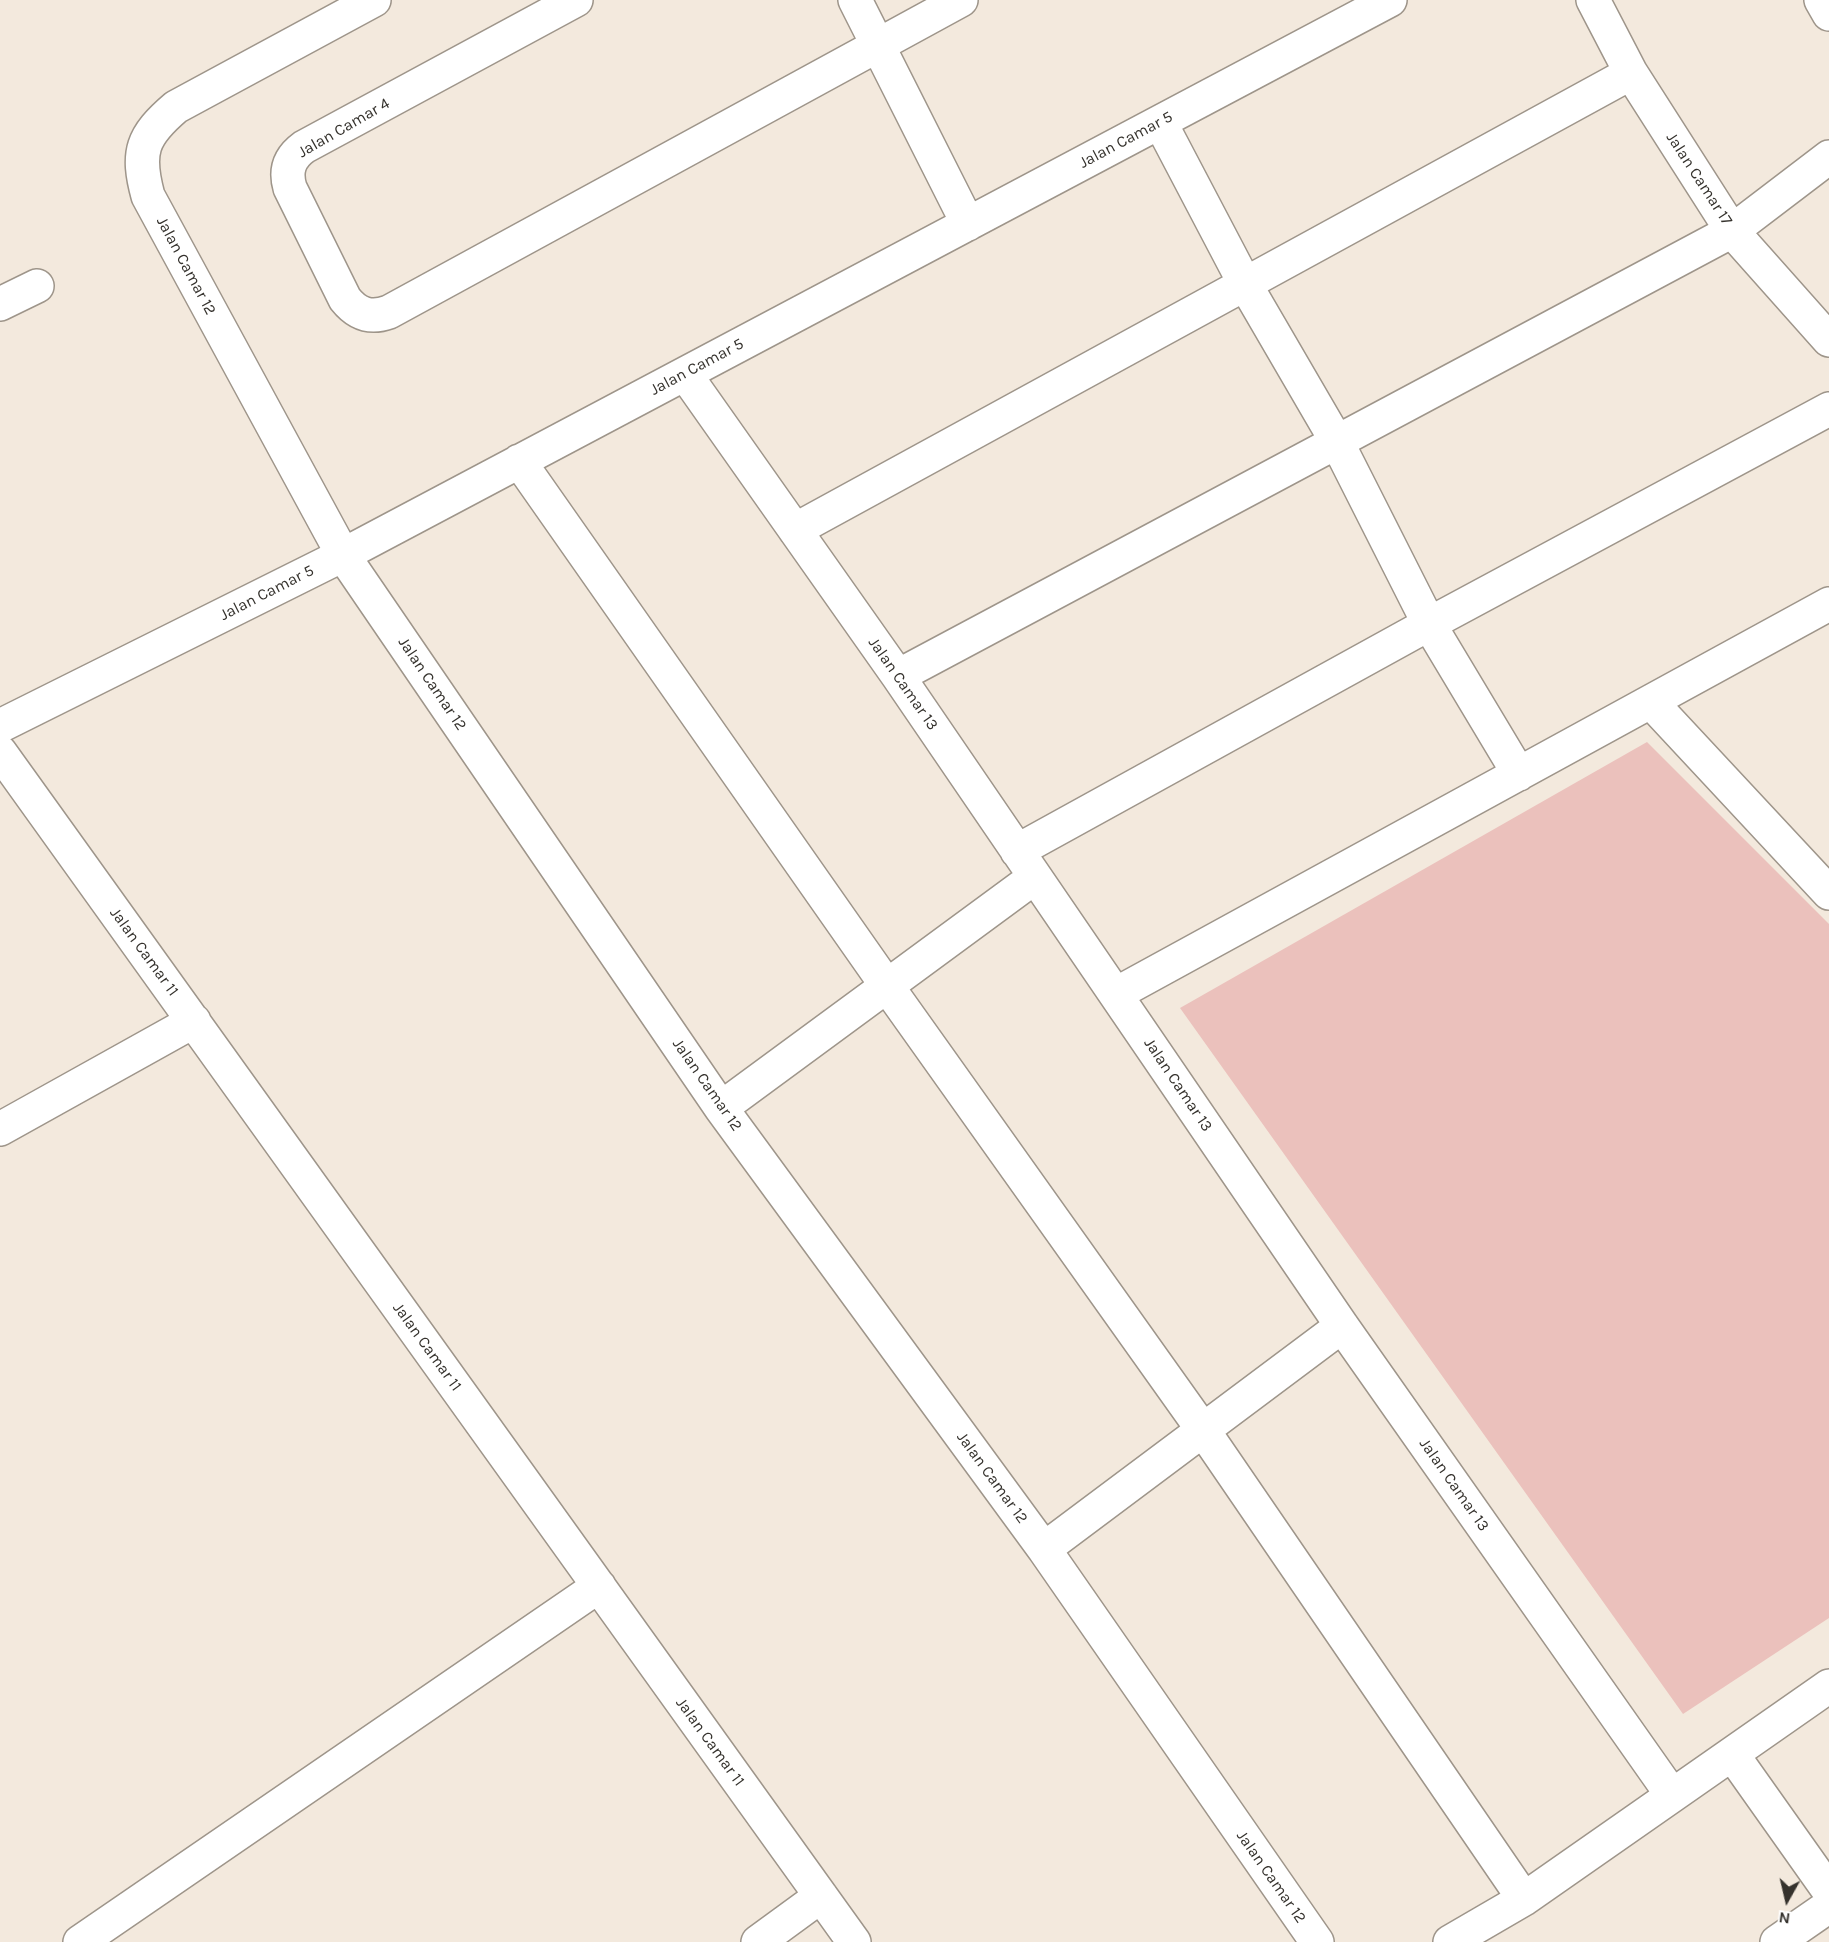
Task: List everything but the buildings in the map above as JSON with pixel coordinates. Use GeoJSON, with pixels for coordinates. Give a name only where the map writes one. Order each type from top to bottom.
{"type":"FeatureCollection","features":[{"type":"Feature","properties":{"kind":"street","name":"Jalan Camar 12"},"geometry":{"type":"LineString","coordinates":[[374,0],[176,107],[157,123],[144,145],[141,171],[148,196],[343,555],[721,1108],[1044,1549],[1317,1942]]}},
{"type":"Feature","properties":{"kind":"street","name":"Jalan Camar 4"},"geometry":{"type":"LineString","coordinates":[[576,0],[294,154],[287,177],[290,188],[345,299],[353,309],[364,315],[378,316],[389,312],[878,45]]}},
{"type":"Feature","properties":{"kind":"street"},"geometry":{"type":"LineString","coordinates":[[855,0],[968,224]]}},
{"type":"Feature","properties":{"kind":"street"},"geometry":{"type":"LineString","coordinates":[[878,45],[961,0]]}},
{"type":"Feature","properties":{"kind":"street","name":"Jalan Camar 5"},"geometry":{"type":"LineString","coordinates":[[0,726],[343,555],[1390,0]]}},
{"type":"Feature","properties":{"kind":"street","name":"Jalan Camar 17"},"geometry":{"type":"LineString","coordinates":[[1593,0],[1631,73],[1732,231],[1829,340]]}},
{"type":"Feature","properties":{"kind":"street"},"geometry":{"type":"LineString","coordinates":[[1821,0],[1829,14]]}},
{"type":"Feature","properties":{"kind":"street"},"geometry":{"type":"LineString","coordinates":[[795,531],[1631,73]]}},
{"type":"Feature","properties":{"kind":"street"},"geometry":{"type":"LineString","coordinates":[[1160,122],[1245,284],[1337,442],[1429,624],[1519,774]]}},
{"type":"Feature","properties":{"kind":"street"},"geometry":{"type":"LineString","coordinates":[[898,676],[1732,231],[1829,158]]}},
{"type":"Feature","properties":{"kind":"street"},"geometry":{"type":"LineString","coordinates":[[0,304],[38,286]]}},
{"type":"Feature","properties":{"kind":"street","name":"Jalan Camar 13"},"geometry":{"type":"LineString","coordinates":[[685,374],[898,676],[1342,1326],[1672,1795]]}},
{"type":"Feature","properties":{"kind":"street"},"geometry":{"type":"LineString","coordinates":[[1017,850],[1429,624],[1829,409]]}},
{"type":"Feature","properties":{"kind":"street"},"geometry":{"type":"LineString","coordinates":[[519,462],[887,986],[1203,1430],[1524,1899]]}},
{"type":"Feature","properties":{"kind":"street"},"geometry":{"type":"LineString","coordinates":[[1116,994],[1829,604]]}},
{"type":"Feature","properties":{"kind":"street"},"geometry":{"type":"LineString","coordinates":[[1651,702],[1829,894]]}},
{"type":"Feature","properties":{"kind":"street","name":"Jalan Camar 11"},"geometry":{"type":"LineString","coordinates":[[0,752],[854,1942]]}},
{"type":"Feature","properties":{"kind":"street"},"geometry":{"type":"LineString","coordinates":[[721,1108],[1035,877]]}},
{"type":"Feature","properties":{"kind":"street"},"geometry":{"type":"LineString","coordinates":[[0,1129],[194,1021]]}},
{"type":"Feature","properties":{"kind":"street"},"geometry":{"type":"LineString","coordinates":[[1044,1549],[1342,1326]]}},
{"type":"Feature","properties":{"kind":"street"},"geometry":{"type":"LineString","coordinates":[[80,1942],[599,1586]]}},
{"type":"Feature","properties":{"kind":"street"},"geometry":{"type":"LineString","coordinates":[[1450,1942],[1524,1899],[1829,1686]]}},
{"type":"Feature","properties":{"kind":"street"},"geometry":{"type":"LineString","coordinates":[[1732,1754],[1829,1891]]}},
{"type":"Feature","properties":{"kind":"street"},"geometry":{"type":"LineString","coordinates":[[758,1942],[821,1896]]}},
{"type":"Feature","properties":{"kind":"street"},"geometry":{"type":"LineString","coordinates":[[1777,1942],[1829,1906]]}},
{"type":"Feature","properties":{"kind":"shaded area"},"geometry":{"type":"Polygon","coordinates":[[[1647,742],[1829,924],[1829,1618],[1683,1714],[1180,1008],[1647,742]]]}}]}
